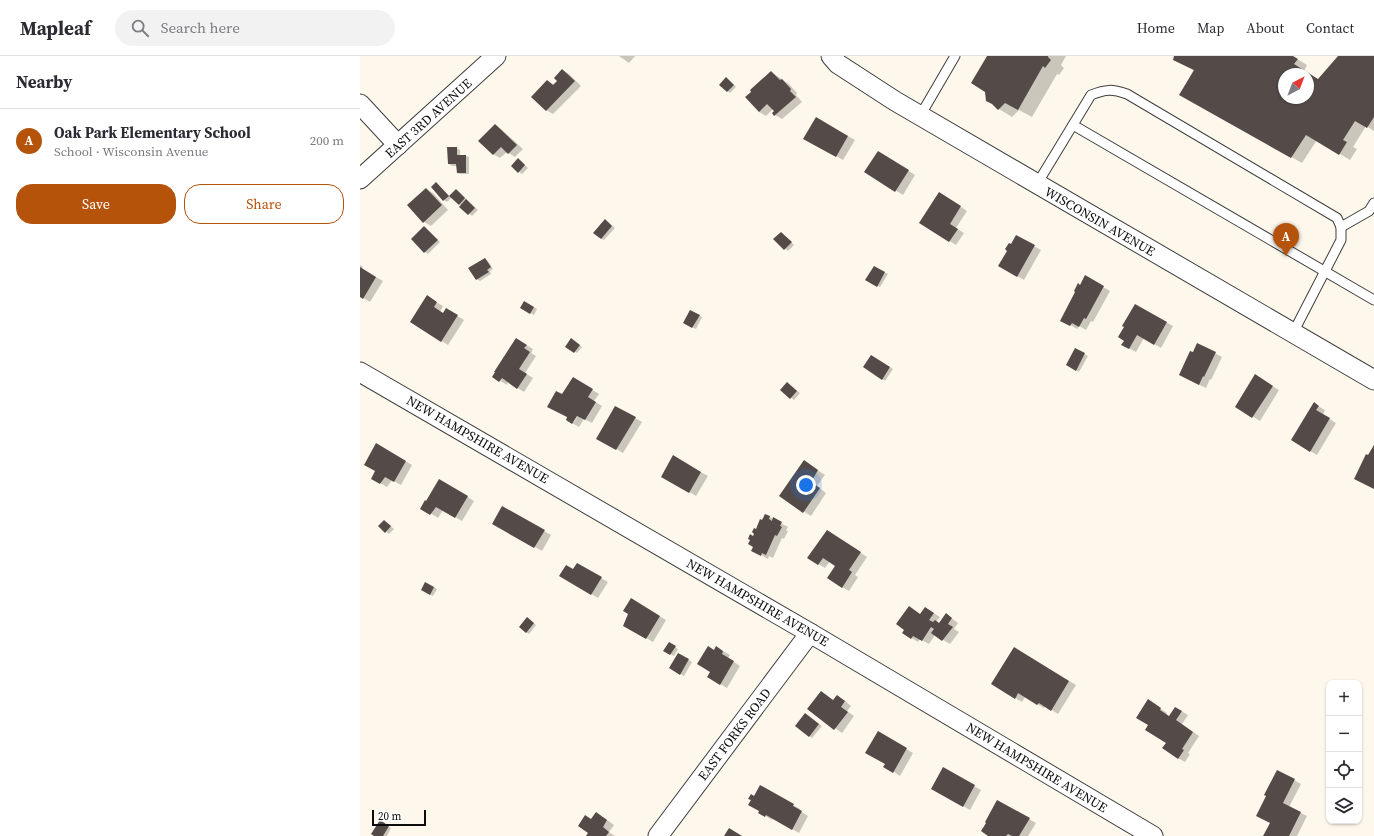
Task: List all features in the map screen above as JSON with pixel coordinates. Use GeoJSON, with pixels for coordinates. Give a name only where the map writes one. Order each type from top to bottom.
{"type":"FeatureCollection","features":[{"type":"Feature","properties":{"kind":"street","name":"EAST 3RD AVENUE"},"geometry":{"type":"LineString","coordinates":[[360,179],[496,56]]}},
{"type":"Feature","properties":{"kind":"street","name":"WISCONSIN AVENUE"},"geometry":{"type":"LineString","coordinates":[[830,56],[838,64],[920,116],[1374,380]]}},
{"type":"Feature","properties":{"kind":"street"},"geometry":{"type":"LineString","coordinates":[[360,105],[398,145]]}},
{"type":"Feature","properties":{"kind":"street","name":"NEW HAMPSHIRE AVENUE"},"geometry":{"type":"LineString","coordinates":[[360,372],[810,632],[1153,836]]}},
{"type":"Feature","properties":{"kind":"street","name":"EAST FORKS ROAD"},"geometry":{"type":"LineString","coordinates":[[658,836],[810,632]]}},
{"type":"Feature","properties":{"kind":"lane"},"geometry":{"type":"LineString","coordinates":[[920,116],[955,56]]}},
{"type":"Feature","properties":{"kind":"lane"},"geometry":{"type":"LineString","coordinates":[[1037,184],[1091,95],[1102,90],[1115,90],[1127,94],[1337,218],[1341,227],[1341,240],[1293,333]]}},
{"type":"Feature","properties":{"kind":"lane"},"geometry":{"type":"LineString","coordinates":[[1073,125],[1374,300]]}},
{"type":"Feature","properties":{"kind":"lane"},"geometry":{"type":"LineString","coordinates":[[1341,227],[1369,211],[1374,203]]}},
{"type":"Feature","properties":{"kind":"building"},"geometry":{"type":"Polygon","coordinates":[[[987,56],[1048,56],[1051,60],[1045,68],[1043,66],[1018,110],[1005,103],[998,110],[986,101],[985,92],[971,83],[987,56]]]}},
{"type":"Feature","properties":{"kind":"building"},"geometry":{"type":"Polygon","coordinates":[[[1174,56],[1293,56],[1298,59],[1294,64],[1300,68],[1278,68],[1278,104],[1314,104],[1314,76],[1318,79],[1338,56],[1374,56],[1374,117],[1367,128],[1355,121],[1343,140],[1347,142],[1339,155],[1306,135],[1291,158],[1179,95],[1194,70],[1173,60],[1174,56]]]}},
{"type":"Feature","properties":{"kind":"building"},"geometry":{"type":"Polygon","coordinates":[[[562,69],[575,81],[546,111],[531,97],[547,80],[553,85],[557,81],[554,78],[562,69]]]}},
{"type":"Feature","properties":{"kind":"building"},"geometry":{"type":"Polygon","coordinates":[[[771,71],[780,80],[782,79],[796,97],[774,116],[772,113],[774,111],[767,104],[759,112],[745,97],[751,92],[750,90],[771,71]]]}},
{"type":"Feature","properties":{"kind":"building"},"geometry":{"type":"Polygon","coordinates":[[[726,77],[734,85],[727,92],[719,85],[726,77]]]}},
{"type":"Feature","properties":{"kind":"building"},"geometry":{"type":"Polygon","coordinates":[[[816,117],[848,136],[836,157],[803,139],[816,117]]]}},
{"type":"Feature","properties":{"kind":"building"},"geometry":{"type":"Polygon","coordinates":[[[495,124],[517,145],[508,154],[501,147],[493,155],[478,141],[495,124]]]}},
{"type":"Feature","properties":{"kind":"building"},"geometry":{"type":"Polygon","coordinates":[[[447,147],[457,147],[457,155],[466,155],[466,173],[457,173],[456,164],[448,164],[447,147]]]}},
{"type":"Feature","properties":{"kind":"building"},"geometry":{"type":"Polygon","coordinates":[[[878,151],[909,170],[895,192],[864,172],[878,151]]]}},
{"type":"Feature","properties":{"kind":"building"},"geometry":{"type":"Polygon","coordinates":[[[518,158],[525,165],[518,173],[511,166],[518,158]]]}},
{"type":"Feature","properties":{"kind":"building"},"geometry":{"type":"Polygon","coordinates":[[[436,182],[449,196],[443,201],[431,187],[436,182]]]}},
{"type":"Feature","properties":{"kind":"building"},"geometry":{"type":"Polygon","coordinates":[[[426,188],[442,205],[423,223],[407,205],[426,188]]]}},
{"type":"Feature","properties":{"kind":"building"},"geometry":{"type":"Polygon","coordinates":[[[456,189],[465,198],[459,205],[449,196],[456,189]]]}},
{"type":"Feature","properties":{"kind":"building"},"geometry":{"type":"Polygon","coordinates":[[[939,192],[961,206],[950,224],[958,229],[949,242],[919,223],[939,192]]]}},
{"type":"Feature","properties":{"kind":"building"},"geometry":{"type":"Polygon","coordinates":[[[466,199],[475,208],[468,215],[459,207],[466,199]]]}},
{"type":"Feature","properties":{"kind":"building"},"geometry":{"type":"Polygon","coordinates":[[[605,219],[612,226],[601,239],[593,233],[605,219]]]}},
{"type":"Feature","properties":{"kind":"building"},"geometry":{"type":"Polygon","coordinates":[[[424,226],[438,240],[424,253],[411,239],[424,226]]]}},
{"type":"Feature","properties":{"kind":"building"},"geometry":{"type":"Polygon","coordinates":[[[781,232],[792,242],[784,250],[773,239],[781,232]]]}},
{"type":"Feature","properties":{"kind":"building"},"geometry":{"type":"Polygon","coordinates":[[[1016,235],[1035,245],[1017,277],[998,266],[1007,251],[1005,249],[1009,243],[1011,244],[1016,235]]]}},
{"type":"Feature","properties":{"kind":"building"},"geometry":{"type":"Polygon","coordinates":[[[485,258],[491,267],[487,270],[489,272],[476,280],[468,268],[485,258]]]}},
{"type":"Feature","properties":{"kind":"building"},"geometry":{"type":"Polygon","coordinates":[[[874,266],[885,272],[877,287],[865,280],[874,266]]]}},
{"type":"Feature","properties":{"kind":"building"},"geometry":{"type":"Polygon","coordinates":[[[360,267],[376,277],[363,299],[360,297],[360,267]]]}},
{"type":"Feature","properties":{"kind":"building"},"geometry":{"type":"Polygon","coordinates":[[[1085,275],[1104,286],[1086,319],[1084,318],[1079,327],[1072,323],[1070,326],[1060,321],[1078,283],[1080,285],[1085,275]]]}},
{"type":"Feature","properties":{"kind":"building"},"geometry":{"type":"Polygon","coordinates":[[[427,295],[437,302],[434,307],[443,313],[446,308],[458,315],[441,342],[410,322],[427,295]]]}},
{"type":"Feature","properties":{"kind":"building"},"geometry":{"type":"Polygon","coordinates":[[[524,301],[534,307],[530,314],[520,308],[524,301]]]}},
{"type":"Feature","properties":{"kind":"building"},"geometry":{"type":"Polygon","coordinates":[[[1135,304],[1167,322],[1154,345],[1137,335],[1129,349],[1121,345],[1124,341],[1118,337],[1124,327],[1122,326],[1135,304]]]}},
{"type":"Feature","properties":{"kind":"building"},"geometry":{"type":"Polygon","coordinates":[[[690,310],[700,315],[692,328],[683,323],[690,310]]]}},
{"type":"Feature","properties":{"kind":"building"},"geometry":{"type":"Polygon","coordinates":[[[516,338],[527,345],[524,348],[530,352],[519,369],[527,374],[517,389],[502,378],[499,382],[492,377],[516,338]]]}},
{"type":"Feature","properties":{"kind":"building"},"geometry":{"type":"Polygon","coordinates":[[[571,338],[580,345],[574,353],[565,347],[571,338]]]}},
{"type":"Feature","properties":{"kind":"building"},"geometry":{"type":"Polygon","coordinates":[[[1197,343],[1216,352],[1199,385],[1179,375],[1190,351],[1193,352],[1197,343]]]}},
{"type":"Feature","properties":{"kind":"building"},"geometry":{"type":"Polygon","coordinates":[[[1075,348],[1085,353],[1076,371],[1066,365],[1075,348]]]}},
{"type":"Feature","properties":{"kind":"building"},"geometry":{"type":"Polygon","coordinates":[[[871,355],[890,367],[882,380],[863,367],[871,355]]]}},
{"type":"Feature","properties":{"kind":"building"},"geometry":{"type":"Polygon","coordinates":[[[1255,374],[1273,386],[1252,418],[1235,407],[1255,374]]]}},
{"type":"Feature","properties":{"kind":"building"},"geometry":{"type":"Polygon","coordinates":[[[573,377],[593,389],[588,397],[596,402],[585,420],[577,416],[572,424],[566,420],[567,417],[547,407],[556,391],[562,394],[573,377]]]}},
{"type":"Feature","properties":{"kind":"building"},"geometry":{"type":"Polygon","coordinates":[[[787,382],[797,391],[790,399],[780,390],[787,382]]]}},
{"type":"Feature","properties":{"kind":"building"},"geometry":{"type":"Polygon","coordinates":[[[1314,402],[1319,406],[1316,410],[1330,418],[1310,452],[1291,440],[1314,402]]]}},
{"type":"Feature","properties":{"kind":"building"},"geometry":{"type":"Polygon","coordinates":[[[615,406],[636,417],[616,450],[596,439],[615,406]]]}},
{"type":"Feature","properties":{"kind":"building"},"geometry":{"type":"Polygon","coordinates":[[[376,443],[406,461],[394,482],[385,477],[380,484],[371,479],[375,471],[364,465],[376,443]]]}},
{"type":"Feature","properties":{"kind":"building"},"geometry":{"type":"Polygon","coordinates":[[[1374,445],[1374,489],[1354,479],[1366,454],[1368,455],[1374,445]]]}},
{"type":"Feature","properties":{"kind":"building"},"geometry":{"type":"Polygon","coordinates":[[[673,455],[701,472],[689,493],[661,477],[673,455]]]}},
{"type":"Feature","properties":{"kind":"building"},"geometry":{"type":"Polygon","coordinates":[[[804,460],[818,470],[811,482],[820,488],[803,513],[779,496],[804,460]]]}},
{"type":"Feature","properties":{"kind":"building"},"geometry":{"type":"Polygon","coordinates":[[[439,479],[468,496],[455,518],[436,507],[430,515],[420,509],[439,479]]]}},
{"type":"Feature","properties":{"kind":"building"},"geometry":{"type":"Polygon","coordinates":[[[502,506],[545,530],[534,548],[492,524],[502,506]]]}},
{"type":"Feature","properties":{"kind":"building"},"geometry":{"type":"Polygon","coordinates":[[[765,514],[770,516],[769,519],[772,521],[773,517],[782,522],[780,526],[782,527],[777,536],[775,535],[766,555],[762,553],[761,556],[751,551],[753,547],[748,544],[750,540],[748,539],[750,534],[753,536],[754,534],[752,532],[754,528],[756,529],[760,519],[762,520],[765,514]]]}},
{"type":"Feature","properties":{"kind":"building"},"geometry":{"type":"Polygon","coordinates":[[[384,520],[391,526],[385,533],[378,526],[384,520]]]}},
{"type":"Feature","properties":{"kind":"building"},"geometry":{"type":"Polygon","coordinates":[[[827,530],[861,552],[849,570],[852,572],[842,588],[827,578],[835,566],[823,558],[818,565],[807,558],[827,530]]]}},
{"type":"Feature","properties":{"kind":"building"},"geometry":{"type":"Polygon","coordinates":[[[577,563],[602,577],[591,595],[559,576],[566,565],[573,569],[577,563]]]}},
{"type":"Feature","properties":{"kind":"building"},"geometry":{"type":"Polygon","coordinates":[[[425,582],[434,587],[430,595],[421,590],[425,582]]]}},
{"type":"Feature","properties":{"kind":"building"},"geometry":{"type":"Polygon","coordinates":[[[631,598],[660,616],[646,639],[623,626],[628,614],[623,611],[631,598]]]}},
{"type":"Feature","properties":{"kind":"building"},"geometry":{"type":"Polygon","coordinates":[[[909,606],[920,614],[925,607],[934,613],[929,620],[933,622],[935,620],[939,623],[946,613],[952,618],[948,624],[953,627],[942,641],[931,633],[934,629],[931,627],[922,641],[913,636],[911,639],[902,633],[904,630],[896,624],[909,606]]]}},
{"type":"Feature","properties":{"kind":"building"},"geometry":{"type":"Polygon","coordinates":[[[527,617],[534,623],[526,633],[519,627],[527,617]]]}},
{"type":"Feature","properties":{"kind":"building"},"geometry":{"type":"Polygon","coordinates":[[[669,642],[676,646],[670,655],[663,651],[669,642]]]}},
{"type":"Feature","properties":{"kind":"building"},"geometry":{"type":"Polygon","coordinates":[[[708,646],[714,650],[716,646],[723,651],[722,654],[734,661],[720,685],[707,677],[710,672],[697,664],[708,646]]]}},
{"type":"Feature","properties":{"kind":"building"},"geometry":{"type":"Polygon","coordinates":[[[1014,647],[1069,681],[1051,711],[1039,703],[1037,705],[1018,693],[1015,699],[991,684],[1014,647]]]}},
{"type":"Feature","properties":{"kind":"building"},"geometry":{"type":"Polygon","coordinates":[[[678,653],[689,659],[680,675],[669,668],[678,653]]]}},
{"type":"Feature","properties":{"kind":"building"},"geometry":{"type":"Polygon","coordinates":[[[821,691],[833,700],[837,695],[845,701],[841,707],[848,712],[834,730],[807,709],[821,691]]]}},
{"type":"Feature","properties":{"kind":"building"},"geometry":{"type":"Polygon","coordinates":[[[1148,699],[1169,716],[1175,707],[1182,711],[1176,720],[1193,732],[1182,749],[1184,750],[1178,759],[1162,748],[1166,743],[1145,730],[1148,725],[1136,718],[1148,699]]]}},
{"type":"Feature","properties":{"kind":"building"},"geometry":{"type":"Polygon","coordinates":[[[805,713],[819,724],[809,737],[795,726],[805,713]]]}},
{"type":"Feature","properties":{"kind":"building"},"geometry":{"type":"Polygon","coordinates":[[[878,731],[907,748],[893,773],[883,767],[885,764],[865,753],[878,731]]]}},
{"type":"Feature","properties":{"kind":"building"},"geometry":{"type":"Polygon","coordinates":[[[943,767],[975,785],[963,807],[931,789],[943,767]]]}},
{"type":"Feature","properties":{"kind":"building"},"geometry":{"type":"Polygon","coordinates":[[[1277,770],[1295,779],[1283,803],[1301,812],[1289,836],[1263,836],[1270,823],[1256,816],[1266,796],[1264,795],[1277,770]]]}},
{"type":"Feature","properties":{"kind":"building"},"geometry":{"type":"Polygon","coordinates":[[[760,785],[794,804],[793,806],[802,811],[792,830],[766,815],[765,817],[758,813],[759,811],[748,805],[751,800],[748,799],[751,794],[754,796],[760,785]]]}},
{"type":"Feature","properties":{"kind":"building"},"geometry":{"type":"Polygon","coordinates":[[[997,800],[1030,818],[1019,836],[1012,836],[1008,834],[1006,836],[988,836],[981,831],[997,800]]]}},
{"type":"Feature","properties":{"kind":"building"},"geometry":{"type":"Polygon","coordinates":[[[596,812],[607,820],[603,827],[609,832],[606,836],[586,836],[588,833],[578,826],[585,815],[591,819],[596,812]]]}},
{"type":"Feature","properties":{"kind":"building"},"geometry":{"type":"Polygon","coordinates":[[[380,820],[389,826],[383,836],[374,836],[371,834],[380,820]]]}},
{"type":"Feature","properties":{"kind":"building"},"geometry":{"type":"Polygon","coordinates":[[[729,828],[742,836],[724,836],[729,828]]]}},
{"type":"Feature","properties":{"kind":"place","name":"Oak Park Elementary School"},"geometry":{"type":"Point","coordinates":[1286,256]}}]}
